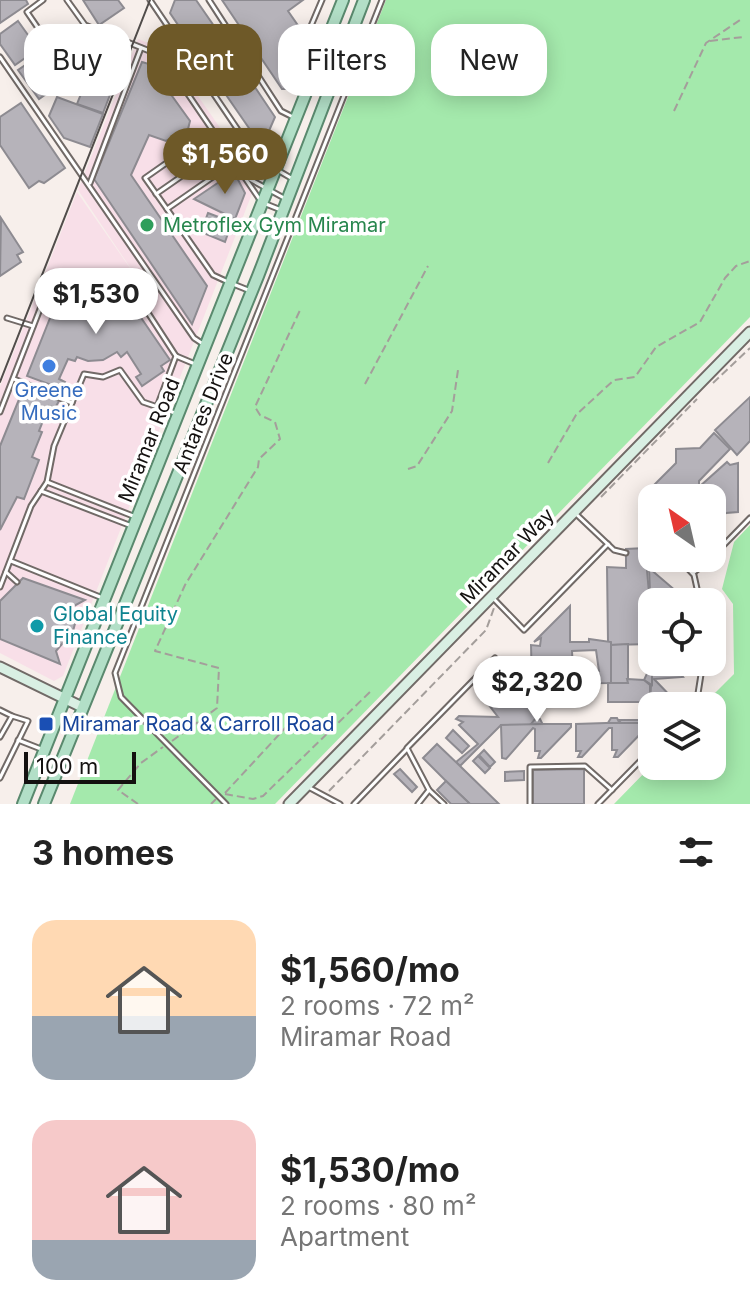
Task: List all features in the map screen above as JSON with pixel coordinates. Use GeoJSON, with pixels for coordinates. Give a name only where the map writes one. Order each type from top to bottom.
{"type":"FeatureCollection","features":[{"type":"Feature","properties":{"kind":"main road","name":"Miramar Road"},"geometry":{"type":"LineString","coordinates":[[23,804],[343,0]]}},
{"type":"Feature","properties":{"kind":"main road","name":"Miramar Road"},"geometry":{"type":"LineString","coordinates":[[44,804],[252,292],[364,0]]}},
{"type":"Feature","properties":{"kind":"street","name":"Miramar Way"},"geometry":{"type":"LineString","coordinates":[[289,804],[494,600],[750,332]]}},
{"type":"Feature","properties":{"kind":"street"},"geometry":{"type":"LineString","coordinates":[[0,667],[82,707]]}},
{"type":"Feature","properties":{"kind":"lane"},"geometry":{"type":"LineString","coordinates":[[35,24],[27,12],[43,0]]}},
{"type":"Feature","properties":{"kind":"lane"},"geometry":{"type":"LineString","coordinates":[[67,0],[86,24]]}},
{"type":"Feature","properties":{"kind":"lane"},"geometry":{"type":"LineString","coordinates":[[150,0],[257,158],[295,179]]}},
{"type":"Feature","properties":{"kind":"lane"},"geometry":{"type":"LineString","coordinates":[[209,0],[281,111],[315,128]]}},
{"type":"Feature","properties":{"kind":"lane"},"geometry":{"type":"LineString","coordinates":[[312,24],[322,0]]}},
{"type":"Feature","properties":{"kind":"lane","name":"Antares Drive"},"geometry":{"type":"LineString","coordinates":[[226,804],[222,796],[121,697],[115,673],[382,0]]}},
{"type":"Feature","properties":{"kind":"lane"},"geometry":{"type":"LineString","coordinates":[[131,43],[162,56],[242,175],[264,203],[283,211]]}},
{"type":"Feature","properties":{"kind":"lane"},"geometry":{"type":"LineString","coordinates":[[90,183],[142,47]]}},
{"type":"Feature","properties":{"kind":"lane"},"geometry":{"type":"LineString","coordinates":[[0,57],[90,183],[194,338],[206,345]]}},
{"type":"Feature","properties":{"kind":"lane"},"geometry":{"type":"LineString","coordinates":[[212,131],[145,178],[213,275],[252,292]]}},
{"type":"Feature","properties":{"kind":"lane"},"geometry":{"type":"LineString","coordinates":[[156,194],[223,147]]}},
{"type":"Feature","properties":{"kind":"lane"},"geometry":{"type":"LineString","coordinates":[[167,209],[233,162]]}},
{"type":"Feature","properties":{"kind":"lane"},"geometry":{"type":"LineString","coordinates":[[242,175],[268,192],[287,199]]}},
{"type":"Feature","properties":{"kind":"lane"},"geometry":{"type":"LineString","coordinates":[[0,412],[47,291],[126,279],[176,356],[198,366]]}},
{"type":"Feature","properties":{"kind":"lane"},"geometry":{"type":"LineString","coordinates":[[7,318],[33,326]]}},
{"type":"Feature","properties":{"kind":"lane"},"geometry":{"type":"LineString","coordinates":[[157,407],[176,356]]}},
{"type":"Feature","properties":{"kind":"lane"},"geometry":{"type":"LineString","coordinates":[[0,587],[31,506],[47,482],[54,446],[84,374],[103,377],[120,370],[139,398],[179,414]]}},
{"type":"Feature","properties":{"kind":"lane"},"geometry":{"type":"LineString","coordinates":[[14,379],[72,403]]}},
{"type":"Feature","properties":{"kind":"lane"},"geometry":{"type":"LineString","coordinates":[[47,482],[135,522]]}},
{"type":"Feature","properties":{"kind":"lane"},"geometry":{"type":"LineString","coordinates":[[41,491],[135,522]]}},
{"type":"Feature","properties":{"kind":"lane"},"geometry":{"type":"LineString","coordinates":[[575,513],[614,550],[626,553]]}},
{"type":"Feature","properties":{"kind":"lane"},"geometry":{"type":"LineString","coordinates":[[726,543],[750,518]]}},
{"type":"Feature","properties":{"kind":"lane"},"geometry":{"type":"LineString","coordinates":[[494,600],[524,630],[608,544]]}},
{"type":"Feature","properties":{"kind":"lane"},"geometry":{"type":"LineString","coordinates":[[10,561],[104,599]]}},
{"type":"Feature","properties":{"kind":"lane"},"geometry":{"type":"LineString","coordinates":[[0,565],[17,582]]}},
{"type":"Feature","properties":{"kind":"lane"},"geometry":{"type":"LineString","coordinates":[[693,573],[697,588]]}},
{"type":"Feature","properties":{"kind":"lane"},"geometry":{"type":"LineString","coordinates":[[354,804],[495,658]]}},
{"type":"Feature","properties":{"kind":"lane"},"geometry":{"type":"LineString","coordinates":[[0,710],[28,721],[0,778]]}},
{"type":"Feature","properties":{"kind":"lane"},"geometry":{"type":"LineString","coordinates":[[0,737],[12,716]]}},
{"type":"Feature","properties":{"kind":"lane"},"geometry":{"type":"LineString","coordinates":[[18,740],[43,750]]}},
{"type":"Feature","properties":{"kind":"lane"},"geometry":{"type":"LineString","coordinates":[[407,748],[429,790],[444,804]]}},
{"type":"Feature","properties":{"kind":"lane"},"geometry":{"type":"LineString","coordinates":[[598,804],[638,763]]}},
{"type":"Feature","properties":{"kind":"lane"},"geometry":{"type":"LineString","coordinates":[[530,804],[530,767],[585,766],[612,790]]}},
{"type":"Feature","properties":{"kind":"lane"},"geometry":{"type":"LineString","coordinates":[[307,786],[340,804]]}},
{"type":"Feature","properties":{"kind":"lane"},"geometry":{"type":"LineString","coordinates":[[418,804],[429,790]]}},
{"type":"Feature","properties":{"kind":"path"},"geometry":{"type":"LineString","coordinates":[[674,111],[706,43],[740,20]]}},
{"type":"Feature","properties":{"kind":"path"},"geometry":{"type":"LineString","coordinates":[[706,43],[733,35],[743,37]]}},
{"type":"Feature","properties":{"kind":"path"},"geometry":{"type":"LineString","coordinates":[[548,463],[576,415],[614,380],[635,377],[656,347],[695,326],[725,278],[736,266],[750,261]]}},
{"type":"Feature","properties":{"kind":"path"},"geometry":{"type":"LineString","coordinates":[[365,384],[428,266]]}},
{"type":"Feature","properties":{"kind":"path"},"geometry":{"type":"LineString","coordinates":[[138,804],[118,790],[141,763],[217,708],[219,668],[155,651],[185,585],[258,467],[259,459],[276,447],[280,439],[275,422],[260,415],[255,407],[301,308]]}},
{"type":"Feature","properties":{"kind":"path"},"geometry":{"type":"LineString","coordinates":[[706,388],[750,348]]}},
{"type":"Feature","properties":{"kind":"path"},"geometry":{"type":"LineString","coordinates":[[408,469],[417,466],[452,411],[458,370]]}},
{"type":"Feature","properties":{"kind":"path"},"geometry":{"type":"LineString","coordinates":[[594,503],[615,487],[691,409],[700,395]]}},
{"type":"Feature","properties":{"kind":"path"},"geometry":{"type":"LineString","coordinates":[[323,797],[486,630],[494,600]]}},
{"type":"Feature","properties":{"kind":"path"},"geometry":{"type":"LineString","coordinates":[[222,796],[263,796],[372,690]]}},
{"type":"Feature","properties":{"kind":"path"},"geometry":{"type":"LineString","coordinates":[[211,804],[287,726]]}},
{"type":"Feature","properties":{"kind":"shaded area"},"geometry":{"type":"Polygon","coordinates":[[[138,39],[147,43],[147,96],[198,96],[257,181],[63,676],[54,681],[0,653],[0,387],[77,192],[146,291],[78,190],[115,96],[131,96],[131,57],[138,39]]]}},
{"type":"Feature","properties":{"kind":"green space"},"geometry":{"type":"Polygon","coordinates":[[[386,0],[750,0],[750,317],[275,804],[70,804],[348,96],[415,96],[415,24],[377,24],[386,0]]]}},
{"type":"Feature","properties":{"kind":"green space"},"geometry":{"type":"Polygon","coordinates":[[[750,525],[750,804],[614,804],[638,779],[726,780],[726,692],[716,692],[734,674],[733,604],[726,594],[726,588],[722,588],[734,542],[750,525]]]}},
{"type":"Feature","properties":{"kind":"building"},"geometry":{"type":"Polygon","coordinates":[[[0,0],[26,0],[28,4],[0,23],[0,0]]]}},
{"type":"Feature","properties":{"kind":"building"},"geometry":{"type":"Polygon","coordinates":[[[83,0],[118,0],[124,8],[98,24],[83,0]]]}},
{"type":"Feature","properties":{"kind":"building"},"geometry":{"type":"Polygon","coordinates":[[[175,0],[196,0],[213,24],[177,24],[170,13],[175,0]]]}},
{"type":"Feature","properties":{"kind":"building"},"geometry":{"type":"Polygon","coordinates":[[[222,0],[303,0],[288,11],[297,24],[278,24],[278,83],[262,59],[262,24],[238,24],[222,0]]]}},
{"type":"Feature","properties":{"kind":"building"},"geometry":{"type":"Polygon","coordinates":[[[18,21],[24,29],[24,59],[15,65],[0,44],[0,34],[18,21]]]}},
{"type":"Feature","properties":{"kind":"building"},"geometry":{"type":"Polygon","coordinates":[[[142,62],[147,63],[147,96],[172,96],[190,121],[188,129],[166,141],[149,135],[131,175],[207,286],[192,324],[94,179],[128,96],[131,96],[142,62]]]}},
{"type":"Feature","properties":{"kind":"building"},"geometry":{"type":"Polygon","coordinates":[[[80,96],[110,96],[103,113],[77,104],[80,96]]]}},
{"type":"Feature","properties":{"kind":"building"},"geometry":{"type":"Polygon","coordinates":[[[227,96],[261,96],[275,117],[262,147],[227,96]]]}},
{"type":"Feature","properties":{"kind":"building"},"geometry":{"type":"Polygon","coordinates":[[[57,97],[103,114],[90,147],[64,138],[49,116],[57,97]]]}},
{"type":"Feature","properties":{"kind":"building"},"geometry":{"type":"Polygon","coordinates":[[[21,103],[65,168],[44,183],[39,181],[29,188],[0,145],[0,117],[21,103]]]}},
{"type":"Feature","properties":{"kind":"building"},"geometry":{"type":"Polygon","coordinates":[[[234,172],[245,193],[235,219],[194,199],[234,172]]]}},
{"type":"Feature","properties":{"kind":"building"},"geometry":{"type":"Polygon","coordinates":[[[208,213],[232,222],[225,242],[201,232],[208,213]]]}},
{"type":"Feature","properties":{"kind":"building"},"geometry":{"type":"Polygon","coordinates":[[[1,218],[23,252],[17,255],[21,262],[0,276],[1,218]]]}},
{"type":"Feature","properties":{"kind":"building"},"geometry":{"type":"Polygon","coordinates":[[[100,288],[100,293],[122,290],[170,360],[161,366],[164,371],[142,386],[136,377],[141,374],[127,352],[121,357],[117,352],[103,360],[68,359],[59,379],[65,382],[62,389],[27,376],[58,298],[100,288]]]}},
{"type":"Feature","properties":{"kind":"building"},"geometry":{"type":"Polygon","coordinates":[[[24,387],[59,401],[55,408],[49,406],[39,431],[42,432],[32,457],[39,460],[24,499],[17,497],[0,530],[0,446],[24,387]]]}},
{"type":"Feature","properties":{"kind":"building"},"geometry":{"type":"Polygon","coordinates":[[[750,397],[750,441],[737,455],[715,430],[750,397]]]}},
{"type":"Feature","properties":{"kind":"building"},"geometry":{"type":"Polygon","coordinates":[[[714,433],[730,449],[699,484],[655,484],[676,463],[676,449],[700,448],[714,433]]]}},
{"type":"Feature","properties":{"kind":"building"},"geometry":{"type":"Polygon","coordinates":[[[727,462],[730,465],[738,463],[738,512],[726,513],[726,484],[702,484],[727,462]]]}},
{"type":"Feature","properties":{"kind":"building"},"geometry":{"type":"Polygon","coordinates":[[[638,548],[638,572],[647,572],[649,588],[638,588],[638,644],[611,645],[608,641],[607,567],[626,568],[626,549],[638,548]]]}},
{"type":"Feature","properties":{"kind":"building"},"geometry":{"type":"Polygon","coordinates":[[[649,572],[654,572],[672,588],[650,588],[649,572]]]}},
{"type":"Feature","properties":{"kind":"building","name":"Global Equity Finance"},"geometry":{"type":"Polygon","coordinates":[[[23,578],[85,600],[72,607],[76,620],[73,631],[56,651],[60,664],[0,639],[0,601],[23,578]]]}},
{"type":"Feature","properties":{"kind":"building"},"geometry":{"type":"Polygon","coordinates":[[[570,606],[570,642],[589,642],[589,639],[611,642],[611,683],[532,684],[531,645],[540,646],[541,638],[534,642],[570,606]],[[596,650],[572,651],[573,671],[599,671],[596,650]]]}},
{"type":"Feature","properties":{"kind":"building"},"geometry":{"type":"Polygon","coordinates":[[[628,644],[628,683],[611,683],[611,645],[628,644]]]}},
{"type":"Feature","properties":{"kind":"building"},"geometry":{"type":"Polygon","coordinates":[[[646,676],[652,676],[652,685],[644,680],[646,676]]]}},
{"type":"Feature","properties":{"kind":"building"},"geometry":{"type":"Polygon","coordinates":[[[652,676],[683,677],[654,679],[667,692],[651,692],[652,676]]]}},
{"type":"Feature","properties":{"kind":"building"},"geometry":{"type":"Polygon","coordinates":[[[627,679],[644,680],[650,685],[650,692],[638,692],[638,702],[608,702],[608,683],[628,683],[627,679]]]}},
{"type":"Feature","properties":{"kind":"building"},"geometry":{"type":"Polygon","coordinates":[[[532,684],[536,684],[536,719],[530,725],[501,725],[460,766],[456,762],[478,744],[459,725],[463,722],[456,719],[459,716],[498,717],[485,700],[488,696],[481,694],[485,691],[528,693],[532,684]]]}},
{"type":"Feature","properties":{"kind":"building"},"geometry":{"type":"Polygon","coordinates":[[[611,718],[617,718],[621,726],[606,726],[611,718]]]}},
{"type":"Feature","properties":{"kind":"building"},"geometry":{"type":"Polygon","coordinates":[[[535,719],[540,719],[544,727],[529,727],[535,719]]]}},
{"type":"Feature","properties":{"kind":"building"},"geometry":{"type":"Polygon","coordinates":[[[618,720],[638,720],[638,724],[622,724],[618,720]]]}},
{"type":"Feature","properties":{"kind":"building"},"geometry":{"type":"Polygon","coordinates":[[[638,723],[638,736],[618,757],[614,757],[617,750],[612,750],[612,728],[609,728],[582,757],[578,757],[581,751],[576,751],[576,724],[638,723]]]}},
{"type":"Feature","properties":{"kind":"building"},"geometry":{"type":"Polygon","coordinates":[[[571,724],[541,758],[538,758],[540,751],[535,751],[533,728],[506,759],[502,758],[501,725],[571,724]]]}},
{"type":"Feature","properties":{"kind":"building"},"geometry":{"type":"Polygon","coordinates":[[[453,730],[469,746],[462,753],[446,738],[453,730]]]}},
{"type":"Feature","properties":{"kind":"building"},"geometry":{"type":"Polygon","coordinates":[[[437,744],[499,804],[470,804],[446,781],[423,758],[437,744]]]}},
{"type":"Feature","properties":{"kind":"building"},"geometry":{"type":"Polygon","coordinates":[[[484,750],[495,762],[490,767],[479,755],[484,750]]]}},
{"type":"Feature","properties":{"kind":"building"},"geometry":{"type":"Polygon","coordinates":[[[478,756],[490,768],[485,773],[473,761],[478,756]]]}},
{"type":"Feature","properties":{"kind":"building"},"geometry":{"type":"Polygon","coordinates":[[[400,769],[417,787],[412,792],[394,774],[400,769]]]}},
{"type":"Feature","properties":{"kind":"building"},"geometry":{"type":"Polygon","coordinates":[[[584,769],[584,804],[533,804],[533,770],[584,769]]]}},
{"type":"Feature","properties":{"kind":"building"},"geometry":{"type":"Polygon","coordinates":[[[524,771],[524,780],[505,781],[505,772],[524,771]]]}},
{"type":"Feature","properties":{"kind":"building"},"geometry":{"type":"Polygon","coordinates":[[[446,781],[470,804],[451,804],[437,790],[446,781]]]}},
{"type":"Feature","properties":{"kind":"railway"},"geometry":{"type":"LineString","coordinates":[[0,382],[150,0]]}},
{"type":"Feature","properties":{"kind":"place","name":"Metroflex Gym Miramar"},"geometry":{"type":"Point","coordinates":[147,225]}},
{"type":"Feature","properties":{"kind":"place","name":"Greene Music"},"geometry":{"type":"Point","coordinates":[49,366]}},
{"type":"Feature","properties":{"kind":"place","name":"Global Equity Finance"},"geometry":{"type":"Point","coordinates":[37,626]}},
{"type":"Feature","properties":{"kind":"place","name":"Miramar Road & Carroll Road"},"geometry":{"type":"Point","coordinates":[46,724]}}]}
